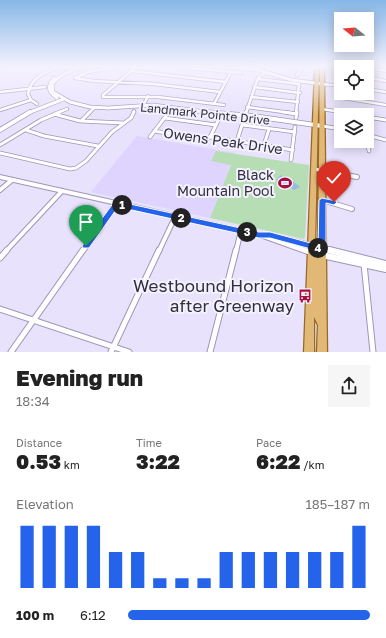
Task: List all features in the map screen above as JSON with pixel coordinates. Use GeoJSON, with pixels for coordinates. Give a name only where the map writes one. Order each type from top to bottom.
{"type":"FeatureCollection","features":[{"type":"Feature","properties":{"kind":"main road"},"geometry":{"type":"LineString","coordinates":[[309,352],[322,200],[322,109],[318,83]]}},
{"type":"Feature","properties":{"kind":"main road"},"geometry":{"type":"LineString","coordinates":[[318,83],[314,169],[322,352]]}},
{"type":"Feature","properties":{"kind":"main road"},"geometry":{"type":"LineString","coordinates":[[0,178],[259,235],[269,240],[317,251]]}},
{"type":"Feature","properties":{"kind":"street"},"geometry":{"type":"LineString","coordinates":[[32,83],[28,94],[37,104]]}},
{"type":"Feature","properties":{"kind":"street"},"geometry":{"type":"LineString","coordinates":[[0,92],[48,87],[52,83]]}},
{"type":"Feature","properties":{"kind":"street"},"geometry":{"type":"LineString","coordinates":[[116,83],[103,95],[103,97],[148,96],[224,105]]}},
{"type":"Feature","properties":{"kind":"street"},"geometry":{"type":"LineString","coordinates":[[141,83],[220,92]]}},
{"type":"Feature","properties":{"kind":"street"},"geometry":{"type":"LineString","coordinates":[[214,104],[225,83]]}},
{"type":"Feature","properties":{"kind":"street"},"geometry":{"type":"LineString","coordinates":[[237,141],[256,83]]}},
{"type":"Feature","properties":{"kind":"street"},"geometry":{"type":"LineString","coordinates":[[294,83],[299,84],[300,93],[296,118]]}},
{"type":"Feature","properties":{"kind":"street"},"geometry":{"type":"LineString","coordinates":[[321,83],[334,85]]}},
{"type":"Feature","properties":{"kind":"street","name":"Landmark Pointe Drive"},"geometry":{"type":"LineString","coordinates":[[48,87],[61,99],[94,108],[144,106],[172,108],[322,126]]}},
{"type":"Feature","properties":{"kind":"street"},"geometry":{"type":"LineString","coordinates":[[254,88],[300,93]]}},
{"type":"Feature","properties":{"kind":"street"},"geometry":{"type":"LineString","coordinates":[[374,90],[386,92]]}},
{"type":"Feature","properties":{"kind":"street"},"geometry":{"type":"LineString","coordinates":[[144,106],[148,96]]}},
{"type":"Feature","properties":{"kind":"street"},"geometry":{"type":"LineString","coordinates":[[251,97],[298,102]]}},
{"type":"Feature","properties":{"kind":"street"},"geometry":{"type":"LineString","coordinates":[[0,127],[28,111],[61,99]]}},
{"type":"Feature","properties":{"kind":"street"},"geometry":{"type":"LineString","coordinates":[[0,130],[28,114],[61,99]]}},
{"type":"Feature","properties":{"kind":"street"},"geometry":{"type":"LineString","coordinates":[[0,110],[32,100]]}},
{"type":"Feature","properties":{"kind":"street"},"geometry":{"type":"LineString","coordinates":[[356,100],[386,105]]}},
{"type":"Feature","properties":{"kind":"street"},"geometry":{"type":"LineString","coordinates":[[247,107],[297,114]]}},
{"type":"Feature","properties":{"kind":"street"},"geometry":{"type":"LineString","coordinates":[[81,121],[94,108]]}},
{"type":"Feature","properties":{"kind":"street"},"geometry":{"type":"LineString","coordinates":[[150,137],[172,108]]}},
{"type":"Feature","properties":{"kind":"street"},"geometry":{"type":"LineString","coordinates":[[0,145],[41,120],[67,109]]}},
{"type":"Feature","properties":{"kind":"street"},"geometry":{"type":"LineString","coordinates":[[322,109],[334,111]]}},
{"type":"Feature","properties":{"kind":"street"},"geometry":{"type":"LineString","coordinates":[[0,153],[14,157],[76,168],[112,132],[134,114],[134,111]]}},
{"type":"Feature","properties":{"kind":"street"},"geometry":{"type":"LineString","coordinates":[[54,114],[81,121],[124,123]]}},
{"type":"Feature","properties":{"kind":"street"},"geometry":{"type":"LineString","coordinates":[[165,118],[216,125]]}},
{"type":"Feature","properties":{"kind":"street"},"geometry":{"type":"LineString","coordinates":[[374,118],[386,120]]}},
{"type":"Feature","properties":{"kind":"street"},"geometry":{"type":"LineString","coordinates":[[210,137],[219,119]]}},
{"type":"Feature","properties":{"kind":"street"},"geometry":{"type":"LineString","coordinates":[[243,125],[295,132]]}},
{"type":"Feature","properties":{"kind":"street"},"geometry":{"type":"LineString","coordinates":[[322,126],[334,128]]}},
{"type":"Feature","properties":{"kind":"street"},"geometry":{"type":"LineString","coordinates":[[291,160],[295,127]]}},
{"type":"Feature","properties":{"kind":"street"},"geometry":{"type":"LineString","coordinates":[[264,145],[268,129]]}},
{"type":"Feature","properties":{"kind":"street"},"geometry":{"type":"LineString","coordinates":[[26,130],[44,136],[98,146]]}},
{"type":"Feature","properties":{"kind":"street","name":"Owens Peak Drive"},"geometry":{"type":"LineString","coordinates":[[154,131],[202,139],[210,137],[292,150]]}},
{"type":"Feature","properties":{"kind":"street"},"geometry":{"type":"LineString","coordinates":[[374,137],[386,140]]}},
{"type":"Feature","properties":{"kind":"street"},"geometry":{"type":"LineString","coordinates":[[314,169],[358,177]]}},
{"type":"Feature","properties":{"kind":"street"},"geometry":{"type":"LineString","coordinates":[[0,190],[12,180]]}},
{"type":"Feature","properties":{"kind":"street"},"geometry":{"type":"LineString","coordinates":[[0,258],[62,192]]}},
{"type":"Feature","properties":{"kind":"street"},"geometry":{"type":"LineString","coordinates":[[322,200],[352,209]]}},
{"type":"Feature","properties":{"kind":"street"},"geometry":{"type":"LineString","coordinates":[[11,352],[116,204]]}},
{"type":"Feature","properties":{"kind":"street"},"geometry":{"type":"LineString","coordinates":[[112,349],[175,217]]}},
{"type":"Feature","properties":{"kind":"street"},"geometry":{"type":"LineString","coordinates":[[210,352],[241,231]]}},
{"type":"Feature","properties":{"kind":"street"},"geometry":{"type":"LineString","coordinates":[[317,251],[364,262],[386,269]]}},
{"type":"Feature","properties":{"kind":"street"},"geometry":{"type":"LineString","coordinates":[[364,262],[386,264]]}},
{"type":"Feature","properties":{"kind":"street"},"geometry":{"type":"LineString","coordinates":[[364,262],[373,352]]}},
{"type":"Feature","properties":{"kind":"street"},"geometry":{"type":"LineString","coordinates":[[0,309],[112,349],[129,352]]}},
{"type":"Feature","properties":{"kind":"shaded area"},"geometry":{"type":"Polygon","coordinates":[[[137,136],[235,153],[210,218],[91,192],[137,136]]]}},
{"type":"Feature","properties":{"kind":"green space"},"geometry":{"type":"Polygon","coordinates":[[[216,151],[309,165],[304,239],[210,218],[231,165],[211,161],[216,151]]]}},
{"type":"Feature","properties":{"kind":"water","name":"Black Mountain Pool"},"geometry":{"type":"Polygon","coordinates":[[[281,175],[287,180],[290,179],[300,187],[294,190],[286,184],[279,187],[276,180],[281,175]]]}},
{"type":"Feature","properties":{"kind":"place","name":"Black Mountain Pool"},"geometry":{"type":"Point","coordinates":[285,183]}},
{"type":"Feature","properties":{"kind":"place","name":"Westbound Horizon after Greenway"},"geometry":{"type":"Point","coordinates":[305,296]}},
{"type":"Feature","properties":{"kind":"route"},"geometry":{"type":"LineString","coordinates":[[86,246],[116,204],[259,235],[270,235],[322,249],[322,200],[334,202]]}}]}
